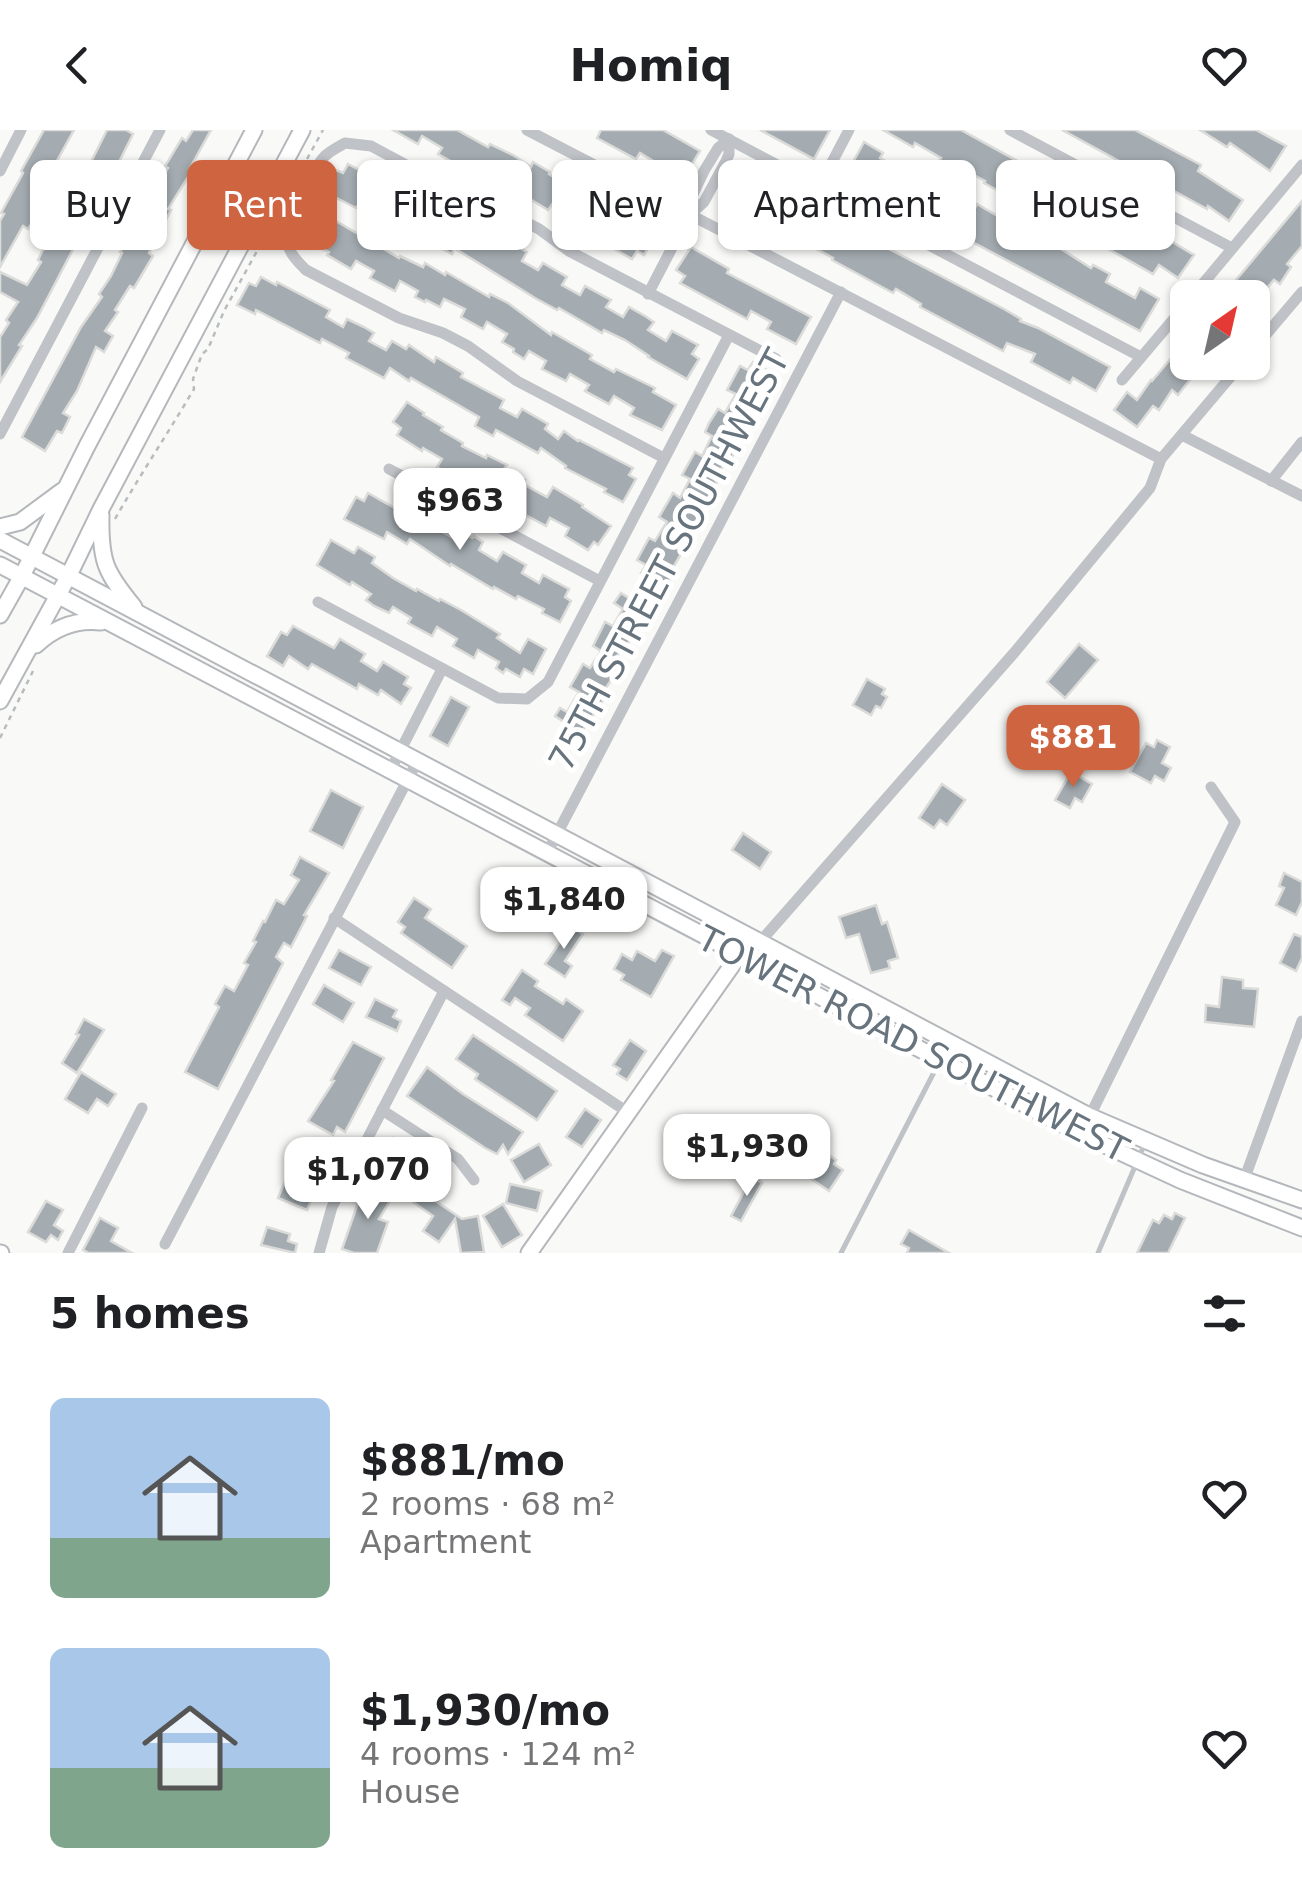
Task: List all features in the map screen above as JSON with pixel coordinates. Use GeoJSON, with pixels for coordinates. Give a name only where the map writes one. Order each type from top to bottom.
{"type":"FeatureCollection","features":[{"type":"Feature","properties":{"kind":"street"},"geometry":{"type":"LineString","coordinates":[[0,171],[22,130]]}},
{"type":"Feature","properties":{"kind":"street"},"geometry":{"type":"LineString","coordinates":[[0,434],[160,130]]}},
{"type":"Feature","properties":{"kind":"street"},"geometry":{"type":"LineString","coordinates":[[0,615],[254,130]]}},
{"type":"Feature","properties":{"kind":"street"},"geometry":{"type":"LineString","coordinates":[[29,661],[101,509],[302,130]]}},
{"type":"Feature","properties":{"kind":"street"},"geometry":{"type":"LineString","coordinates":[[527,130],[584,160]]}},
{"type":"Feature","properties":{"kind":"street"},"geometry":{"type":"LineString","coordinates":[[711,130],[767,160]]}},
{"type":"Feature","properties":{"kind":"street"},"geometry":{"type":"LineString","coordinates":[[833,160],[849,130]]}},
{"type":"Feature","properties":{"kind":"street"},"geometry":{"type":"LineString","coordinates":[[1010,130],[1232,248]]}},
{"type":"Feature","properties":{"kind":"street"},"geometry":{"type":"LineString","coordinates":[[698,207],[726,161],[728,139]]}},
{"type":"Feature","properties":{"kind":"street"},"geometry":{"type":"LineString","coordinates":[[664,458],[517,381],[468,346],[398,318],[306,270],[289,249],[286,235],[290,218],[322,158],[344,142],[372,146],[456,191],[523,220],[569,251],[776,359]]}},
{"type":"Feature","properties":{"kind":"street"},"geometry":{"type":"LineString","coordinates":[[1206,280],[1302,166]]}},
{"type":"Feature","properties":{"kind":"street"},"geometry":{"type":"LineString","coordinates":[[698,220],[1161,460]]}},
{"type":"Feature","properties":{"kind":"street"},"geometry":{"type":"LineString","coordinates":[[648,294],[671,250]]}},
{"type":"Feature","properties":{"kind":"street"},"geometry":{"type":"LineString","coordinates":[[937,250],[1141,357]]}},
{"type":"Feature","properties":{"kind":"street","name":"75TH STREET SOUTHWEST"},"geometry":{"type":"LineString","coordinates":[[546,852],[841,292]]}},
{"type":"Feature","properties":{"kind":"street"},"geometry":{"type":"LineString","coordinates":[[1270,330],[1302,292]]}},
{"type":"Feature","properties":{"kind":"street"},"geometry":{"type":"LineString","coordinates":[[1122,380],[1170,323]]}},
{"type":"Feature","properties":{"kind":"street"},"geometry":{"type":"LineString","coordinates":[[318,602],[498,698],[526,699],[548,682],[729,335]]}},
{"type":"Feature","properties":{"kind":"street"},"geometry":{"type":"LineString","coordinates":[[529,1253],[740,954],[760,942],[1026,638],[1150,488],[1161,460],[1227,380]]}},
{"type":"Feature","properties":{"kind":"street"},"geometry":{"type":"LineString","coordinates":[[1182,435],[1302,496]]}},
{"type":"Feature","properties":{"kind":"street"},"geometry":{"type":"LineString","coordinates":[[1271,481],[1302,442]]}},
{"type":"Feature","properties":{"kind":"street"},"geometry":{"type":"LineString","coordinates":[[389,468],[600,581]]}},
{"type":"Feature","properties":{"kind":"street"},"geometry":{"type":"LineString","coordinates":[[0,526],[20,522],[66,488]]}},
{"type":"Feature","properties":{"kind":"street"},"geometry":{"type":"LineString","coordinates":[[101,509],[102,556],[112,581],[140,614]]}},
{"type":"Feature","properties":{"kind":"street","name":"TOWER ROAD SOUTHWEST"},"geometry":{"type":"LineString","coordinates":[[0,540],[1089,1116],[1302,1200]]}},
{"type":"Feature","properties":{"kind":"street","name":"TOWER ROAD SOUTHWEST"},"geometry":{"type":"LineString","coordinates":[[0,565],[1081,1134],[1180,1180],[1302,1228]]}},
{"type":"Feature","properties":{"kind":"street"},"geometry":{"type":"LineString","coordinates":[[0,701],[52,630],[89,620],[110,623]]}},
{"type":"Feature","properties":{"kind":"street"},"geometry":{"type":"LineString","coordinates":[[390,771],[442,670]]}},
{"type":"Feature","properties":{"kind":"street"},"geometry":{"type":"LineString","coordinates":[[165,1244],[418,760]]}},
{"type":"Feature","properties":{"kind":"street"},"geometry":{"type":"LineString","coordinates":[[1081,1134],[1235,822],[1211,787]]}},
{"type":"Feature","properties":{"kind":"street"},"geometry":{"type":"LineString","coordinates":[[334,918],[629,1113]]}},
{"type":"Feature","properties":{"kind":"street"},"geometry":{"type":"LineString","coordinates":[[319,1253],[332,1208],[444,990]]}},
{"type":"Feature","properties":{"kind":"street"},"geometry":{"type":"LineString","coordinates":[[1244,1180],[1302,1021]]}},
{"type":"Feature","properties":{"kind":"street"},"geometry":{"type":"LineString","coordinates":[[68,1253],[142,1108]]}},
{"type":"Feature","properties":{"kind":"street"},"geometry":{"type":"LineString","coordinates":[[382,1110],[458,1159],[474,1180]]}},
{"type":"Feature","properties":{"kind":"lane"},"geometry":{"type":"LineString","coordinates":[[841,1253],[950,1043]]}},
{"type":"Feature","properties":{"kind":"lane"},"geometry":{"type":"LineString","coordinates":[[1098,1253],[1146,1140]]}},
{"type":"Feature","properties":{"kind":"path"},"geometry":{"type":"LineString","coordinates":[[307,160],[323,130]]}},
{"type":"Feature","properties":{"kind":"path"},"geometry":{"type":"LineString","coordinates":[[112,524],[194,390],[193,379],[202,354],[258,250]]}},
{"type":"Feature","properties":{"kind":"path"},"geometry":{"type":"LineString","coordinates":[[0,738],[29,661]]}},
{"type":"Feature","properties":{"kind":"building"},"geometry":{"type":"Polygon","coordinates":[[[44,130],[74,130],[58,160],[30,160],[30,226],[23,226],[0,267],[0,221],[4,214],[1,213],[44,130]]]}},
{"type":"Feature","properties":{"kind":"building"},"geometry":{"type":"Polygon","coordinates":[[[107,130],[133,134],[120,160],[92,160],[107,130]]]}},
{"type":"Feature","properties":{"kind":"building"},"geometry":{"type":"Polygon","coordinates":[[[193,130],[211,130],[194,160],[187,160],[187,179],[168,209],[171,210],[167,218],[167,163],[182,138],[186,141],[193,130]]]}},
{"type":"Feature","properties":{"kind":"building"},"geometry":{"type":"Polygon","coordinates":[[[393,130],[457,130],[520,160],[449,160],[438,154],[442,148],[422,136],[418,144],[393,130]]]}},
{"type":"Feature","properties":{"kind":"building"},"geometry":{"type":"Polygon","coordinates":[[[601,130],[663,130],[700,151],[695,160],[652,160],[640,153],[636,159],[597,138],[601,130]]]}},
{"type":"Feature","properties":{"kind":"building"},"geometry":{"type":"Polygon","coordinates":[[[760,130],[830,130],[814,159],[760,130]]]}},
{"type":"Feature","properties":{"kind":"building"},"geometry":{"type":"Polygon","coordinates":[[[883,130],[961,130],[1016,160],[996,160],[996,189],[976,176],[976,160],[940,160],[915,143],[913,147],[883,130]]]}},
{"type":"Feature","properties":{"kind":"building"},"geometry":{"type":"Polygon","coordinates":[[[1062,130],[1135,130],[1201,165],[1198,171],[1243,200],[1229,221],[1208,206],[1207,209],[1175,192],[1175,160],[1117,160],[1062,130]]]}},
{"type":"Feature","properties":{"kind":"building"},"geometry":{"type":"Polygon","coordinates":[[[1200,130],[1256,130],[1286,146],[1270,171],[1230,143],[1227,147],[1200,130]]]}},
{"type":"Feature","properties":{"kind":"building"},"geometry":{"type":"Polygon","coordinates":[[[864,142],[883,153],[880,158],[884,160],[854,160],[864,142]]]}},
{"type":"Feature","properties":{"kind":"building"},"geometry":{"type":"Polygon","coordinates":[[[533,162],[552,176],[552,204],[548,210],[532,200],[533,162]]]}},
{"type":"Feature","properties":{"kind":"building"},"geometry":{"type":"Polygon","coordinates":[[[348,164],[357,169],[356,208],[337,198],[337,170],[343,173],[348,164]]]}},
{"type":"Feature","properties":{"kind":"building"},"geometry":{"type":"Polygon","coordinates":[[[1302,201],[1302,246],[1287,264],[1291,267],[1280,284],[1274,280],[1270,284],[1270,280],[1236,280],[1302,201]]]}},
{"type":"Feature","properties":{"kind":"building"},"geometry":{"type":"Polygon","coordinates":[[[977,204],[996,215],[996,250],[1063,250],[1091,268],[1093,265],[1110,274],[1106,282],[1135,298],[1140,288],[1159,299],[1140,331],[976,244],[977,204]]]}},
{"type":"Feature","properties":{"kind":"building"},"geometry":{"type":"Polygon","coordinates":[[[337,222],[357,233],[357,250],[385,250],[423,267],[425,263],[445,275],[446,272],[489,297],[490,294],[508,303],[551,335],[552,332],[592,355],[590,359],[655,388],[653,392],[676,405],[662,430],[630,415],[634,408],[614,396],[609,404],[585,391],[589,385],[570,374],[566,381],[542,369],[546,361],[529,351],[524,359],[502,342],[507,334],[487,322],[483,329],[461,317],[465,309],[444,299],[440,307],[425,302],[415,297],[418,291],[400,281],[395,291],[370,278],[374,271],[356,261],[351,269],[327,255],[329,252],[325,250],[337,250],[337,222]]]}},
{"type":"Feature","properties":{"kind":"building"},"geometry":{"type":"Polygon","coordinates":[[[1175,244],[1194,255],[1178,278],[1159,265],[1153,274],[1110,250],[1175,250],[1175,244]]]}},
{"type":"Feature","properties":{"kind":"building"},"geometry":{"type":"Polygon","coordinates":[[[43,250],[73,250],[0,382],[0,337],[18,302],[0,292],[0,272],[27,285],[41,262],[38,260],[43,250]]]}},
{"type":"Feature","properties":{"kind":"building"},"geometry":{"type":"Polygon","coordinates":[[[151,250],[153,256],[115,310],[118,312],[105,331],[113,336],[104,352],[96,347],[63,413],[70,417],[62,433],[57,431],[45,451],[22,437],[81,327],[102,297],[99,294],[120,252],[151,250]]]}},
{"type":"Feature","properties":{"kind":"building"},"geometry":{"type":"Polygon","coordinates":[[[457,250],[524,250],[527,252],[522,261],[538,270],[543,263],[567,277],[562,285],[580,295],[585,286],[611,300],[606,307],[623,317],[629,307],[654,322],[648,330],[666,341],[672,331],[698,345],[692,354],[699,359],[687,379],[625,340],[604,330],[602,333],[457,250]]]}},
{"type":"Feature","properties":{"kind":"building"},"geometry":{"type":"Polygon","coordinates":[[[616,250],[647,250],[644,255],[637,251],[632,259],[616,250]]]}},
{"type":"Feature","properties":{"kind":"building"},"geometry":{"type":"Polygon","coordinates":[[[689,250],[696,250],[729,269],[727,273],[811,317],[796,344],[767,329],[771,322],[751,311],[747,319],[680,283],[685,276],[676,270],[689,250]]]}},
{"type":"Feature","properties":{"kind":"building"},"geometry":{"type":"Polygon","coordinates":[[[818,250],[891,250],[1110,367],[1096,391],[1073,378],[1070,383],[1031,362],[1035,354],[1007,343],[1003,351],[920,307],[896,289],[893,293],[818,250]]]}},
{"type":"Feature","properties":{"kind":"building"},"geometry":{"type":"Polygon","coordinates":[[[261,277],[330,310],[326,317],[343,327],[347,319],[364,327],[374,333],[369,341],[386,350],[392,341],[406,349],[409,345],[434,362],[436,357],[463,373],[461,377],[504,400],[500,408],[517,417],[522,409],[548,424],[545,429],[558,439],[564,431],[633,468],[629,475],[636,479],[623,502],[565,468],[541,448],[538,453],[496,430],[493,436],[475,426],[479,417],[411,378],[409,381],[390,368],[384,378],[346,358],[349,353],[322,339],[320,343],[256,310],[255,314],[237,305],[249,283],[256,286],[261,277]]]}},
{"type":"Feature","properties":{"kind":"building"},"geometry":{"type":"Polygon","coordinates":[[[1170,360],[1170,380],[1190,380],[1178,395],[1172,390],[1159,410],[1153,406],[1137,427],[1114,410],[1127,392],[1137,400],[1170,360]]]}},
{"type":"Feature","properties":{"kind":"building"},"geometry":{"type":"Polygon","coordinates":[[[753,362],[776,375],[745,437],[742,436],[732,457],[729,455],[707,504],[680,545],[685,547],[666,587],[641,573],[646,565],[637,560],[649,538],[655,541],[667,522],[659,517],[673,493],[680,498],[690,479],[682,475],[695,452],[702,456],[712,436],[705,432],[709,423],[718,409],[725,413],[736,394],[727,390],[740,366],[748,370],[753,362]]]}},
{"type":"Feature","properties":{"kind":"building"},"geometry":{"type":"Polygon","coordinates":[[[407,402],[462,446],[507,465],[504,469],[525,480],[523,484],[547,497],[553,487],[611,526],[598,545],[594,542],[588,550],[565,536],[569,528],[550,518],[546,526],[437,467],[442,459],[397,435],[401,428],[393,422],[407,402]]]}},
{"type":"Feature","properties":{"kind":"building"},"geometry":{"type":"Polygon","coordinates":[[[368,493],[409,516],[414,508],[429,515],[440,521],[436,528],[453,538],[458,529],[474,536],[483,542],[479,550],[497,561],[503,552],[526,565],[522,573],[539,583],[543,575],[569,589],[565,597],[571,601],[560,622],[542,613],[544,609],[493,589],[450,566],[410,539],[407,544],[387,532],[384,539],[344,519],[356,497],[364,501],[368,493]]]}},
{"type":"Feature","properties":{"kind":"building"},"geometry":{"type":"Polygon","coordinates":[[[331,540],[354,553],[358,547],[375,557],[372,563],[393,578],[461,610],[500,634],[497,638],[520,653],[528,639],[546,649],[533,674],[524,669],[520,677],[506,669],[503,673],[496,668],[499,662],[478,650],[474,658],[453,646],[457,639],[437,627],[432,636],[408,623],[411,618],[393,607],[389,613],[374,606],[366,600],[371,594],[317,565],[331,540]]]}},
{"type":"Feature","properties":{"kind":"building"},"geometry":{"type":"Polygon","coordinates":[[[621,593],[650,612],[609,670],[615,674],[602,694],[606,696],[581,733],[555,716],[560,708],[567,712],[579,692],[570,687],[583,664],[590,668],[601,651],[593,646],[605,622],[613,626],[623,609],[614,603],[621,593]]]}},
{"type":"Feature","properties":{"kind":"building"},"geometry":{"type":"Polygon","coordinates":[[[293,626],[334,648],[340,639],[365,654],[361,661],[377,671],[383,662],[408,677],[404,684],[411,688],[401,704],[381,690],[378,695],[359,684],[357,689],[312,664],[308,669],[289,656],[283,666],[267,656],[281,632],[287,635],[293,626]]]}},
{"type":"Feature","properties":{"kind":"building"},"geometry":{"type":"Polygon","coordinates":[[[1079,644],[1098,660],[1065,698],[1047,682],[1079,644]]]}},
{"type":"Feature","properties":{"kind":"building"},"geometry":{"type":"Polygon","coordinates":[[[867,679],[885,689],[882,694],[887,697],[871,715],[853,705],[867,679]]]}},
{"type":"Feature","properties":{"kind":"building"},"geometry":{"type":"Polygon","coordinates":[[[451,697],[469,707],[448,746],[430,736],[451,697]]]}},
{"type":"Feature","properties":{"kind":"building"},"geometry":{"type":"Polygon","coordinates":[[[1157,740],[1170,747],[1162,763],[1171,768],[1164,781],[1155,776],[1151,783],[1130,772],[1146,743],[1154,747],[1157,740]]]}},
{"type":"Feature","properties":{"kind":"building"},"geometry":{"type":"Polygon","coordinates":[[[1071,772],[1092,784],[1082,802],[1075,798],[1070,808],[1055,800],[1071,772]]]}},
{"type":"Feature","properties":{"kind":"building"},"geometry":{"type":"Polygon","coordinates":[[[942,784],[965,800],[947,825],[940,820],[934,828],[919,818],[942,784]]]}},
{"type":"Feature","properties":{"kind":"building"},"geometry":{"type":"Polygon","coordinates":[[[331,790],[363,807],[343,848],[310,831],[331,790]]]}},
{"type":"Feature","properties":{"kind":"building"},"geometry":{"type":"Polygon","coordinates":[[[743,833],[771,852],[760,869],[732,850],[743,833]]]}},
{"type":"Feature","properties":{"kind":"building"},"geometry":{"type":"Polygon","coordinates":[[[300,857],[329,873],[304,915],[307,916],[291,947],[284,943],[276,957],[283,963],[218,1089],[185,1072],[219,1007],[215,1004],[225,986],[234,991],[248,965],[244,963],[263,921],[276,900],[284,904],[299,880],[291,875],[300,857]]]}},
{"type":"Feature","properties":{"kind":"building"},"geometry":{"type":"Polygon","coordinates":[[[1284,873],[1302,882],[1302,902],[1296,915],[1276,905],[1284,888],[1279,886],[1284,873]]]}},
{"type":"Feature","properties":{"kind":"building"},"geometry":{"type":"Polygon","coordinates":[[[414,898],[431,909],[425,918],[467,946],[452,968],[401,933],[405,927],[398,922],[414,898]]]}},
{"type":"Feature","properties":{"kind":"building"},"geometry":{"type":"Polygon","coordinates":[[[876,905],[882,924],[887,922],[898,958],[888,961],[890,968],[871,973],[859,934],[846,938],[839,917],[876,905]]]}},
{"type":"Feature","properties":{"kind":"building"},"geometry":{"type":"Polygon","coordinates":[[[571,926],[583,934],[565,961],[572,966],[565,977],[545,964],[571,926]]]}},
{"type":"Feature","properties":{"kind":"building"},"geometry":{"type":"Polygon","coordinates":[[[1294,934],[1302,937],[1302,958],[1296,971],[1280,963],[1294,934]]]}},
{"type":"Feature","properties":{"kind":"building"},"geometry":{"type":"Polygon","coordinates":[[[339,950],[371,967],[361,985],[329,968],[339,950]]]}},
{"type":"Feature","properties":{"kind":"building"},"geometry":{"type":"Polygon","coordinates":[[[662,950],[674,956],[651,997],[621,980],[624,975],[614,969],[622,954],[632,960],[637,951],[655,961],[662,950]]]}},
{"type":"Feature","properties":{"kind":"building"},"geometry":{"type":"Polygon","coordinates":[[[522,970],[538,981],[535,986],[563,1004],[566,999],[583,1011],[563,1041],[525,1015],[530,1008],[515,998],[510,1005],[502,1000],[522,970]]]}},
{"type":"Feature","properties":{"kind":"building"},"geometry":{"type":"Polygon","coordinates":[[[1222,977],[1243,980],[1243,988],[1258,989],[1254,1027],[1205,1022],[1206,1005],[1219,1007],[1222,977]]]}},
{"type":"Feature","properties":{"kind":"building"},"geometry":{"type":"Polygon","coordinates":[[[324,985],[354,1003],[343,1022],[313,1004],[324,985]]]}},
{"type":"Feature","properties":{"kind":"building"},"geometry":{"type":"Polygon","coordinates":[[[375,999],[397,1010],[393,1017],[401,1021],[397,1031],[366,1017],[375,999]]]}},
{"type":"Feature","properties":{"kind":"building"},"geometry":{"type":"Polygon","coordinates":[[[84,1019],[104,1030],[77,1073],[62,1063],[84,1019]]]}},
{"type":"Feature","properties":{"kind":"building"},"geometry":{"type":"Polygon","coordinates":[[[473,1035],[557,1091],[537,1120],[475,1079],[478,1074],[456,1059],[473,1035]]]}},
{"type":"Feature","properties":{"kind":"building"},"geometry":{"type":"Polygon","coordinates":[[[630,1040],[646,1051],[627,1080],[617,1074],[620,1069],[613,1065],[630,1040]]]}},
{"type":"Feature","properties":{"kind":"building"},"geometry":{"type":"Polygon","coordinates":[[[353,1042],[384,1058],[345,1132],[337,1127],[333,1135],[308,1121],[353,1042]]]}},
{"type":"Feature","properties":{"kind":"building"},"geometry":{"type":"Polygon","coordinates":[[[427,1067],[523,1132],[508,1154],[503,1145],[497,1154],[485,1148],[407,1096],[427,1067]]]}},
{"type":"Feature","properties":{"kind":"building"},"geometry":{"type":"Polygon","coordinates":[[[81,1072],[116,1094],[108,1106],[97,1099],[88,1113],[65,1099],[81,1072]]]}},
{"type":"Feature","properties":{"kind":"building"},"geometry":{"type":"Polygon","coordinates":[[[585,1109],[601,1120],[582,1147],[566,1137],[585,1109]]]}},
{"type":"Feature","properties":{"kind":"building"},"geometry":{"type":"Polygon","coordinates":[[[393,1138],[420,1156],[417,1161],[443,1179],[439,1184],[446,1189],[437,1202],[462,1219],[478,1216],[484,1252],[461,1253],[455,1219],[439,1242],[423,1231],[433,1216],[413,1202],[423,1188],[418,1185],[422,1180],[383,1155],[393,1138]]]}},
{"type":"Feature","properties":{"kind":"building"},"geometry":{"type":"Polygon","coordinates":[[[539,1144],[551,1165],[524,1182],[511,1160],[539,1144]]]}},
{"type":"Feature","properties":{"kind":"building"},"geometry":{"type":"Polygon","coordinates":[[[820,1155],[826,1159],[829,1155],[843,1170],[829,1191],[807,1176],[820,1155]]]}},
{"type":"Feature","properties":{"kind":"building"},"geometry":{"type":"Polygon","coordinates":[[[752,1177],[762,1183],[741,1221],[731,1216],[752,1177]]]}},
{"type":"Feature","properties":{"kind":"building"},"geometry":{"type":"Polygon","coordinates":[[[286,1179],[315,1191],[307,1210],[278,1198],[286,1179]]]}},
{"type":"Feature","properties":{"kind":"building"},"geometry":{"type":"Polygon","coordinates":[[[369,1182],[393,1196],[379,1219],[388,1222],[377,1253],[354,1253],[342,1249],[369,1182]]]}},
{"type":"Feature","properties":{"kind":"building"},"geometry":{"type":"Polygon","coordinates":[[[510,1184],[542,1191],[537,1211],[506,1203],[510,1184]]]}},
{"type":"Feature","properties":{"kind":"building"},"geometry":{"type":"Polygon","coordinates":[[[46,1201],[63,1210],[54,1225],[63,1231],[58,1240],[51,1235],[46,1242],[28,1232],[46,1201]]]}},
{"type":"Feature","properties":{"kind":"building"},"geometry":{"type":"Polygon","coordinates":[[[503,1204],[522,1235],[502,1247],[483,1216],[503,1204]]]}},
{"type":"Feature","properties":{"kind":"building"},"geometry":{"type":"Polygon","coordinates":[[[1175,1213],[1185,1218],[1168,1253],[1137,1253],[1153,1220],[1159,1223],[1164,1215],[1172,1219],[1175,1213]]]}},
{"type":"Feature","properties":{"kind":"building"},"geometry":{"type":"Polygon","coordinates":[[[100,1218],[118,1228],[111,1241],[132,1253],[83,1250],[100,1218]]]}},
{"type":"Feature","properties":{"kind":"building"},"geometry":{"type":"Polygon","coordinates":[[[267,1227],[290,1234],[288,1241],[297,1244],[295,1253],[261,1245],[267,1227]]]}},
{"type":"Feature","properties":{"kind":"building"},"geometry":{"type":"Polygon","coordinates":[[[909,1230],[949,1253],[907,1253],[909,1248],[901,1244],[909,1230]]]}}]}
